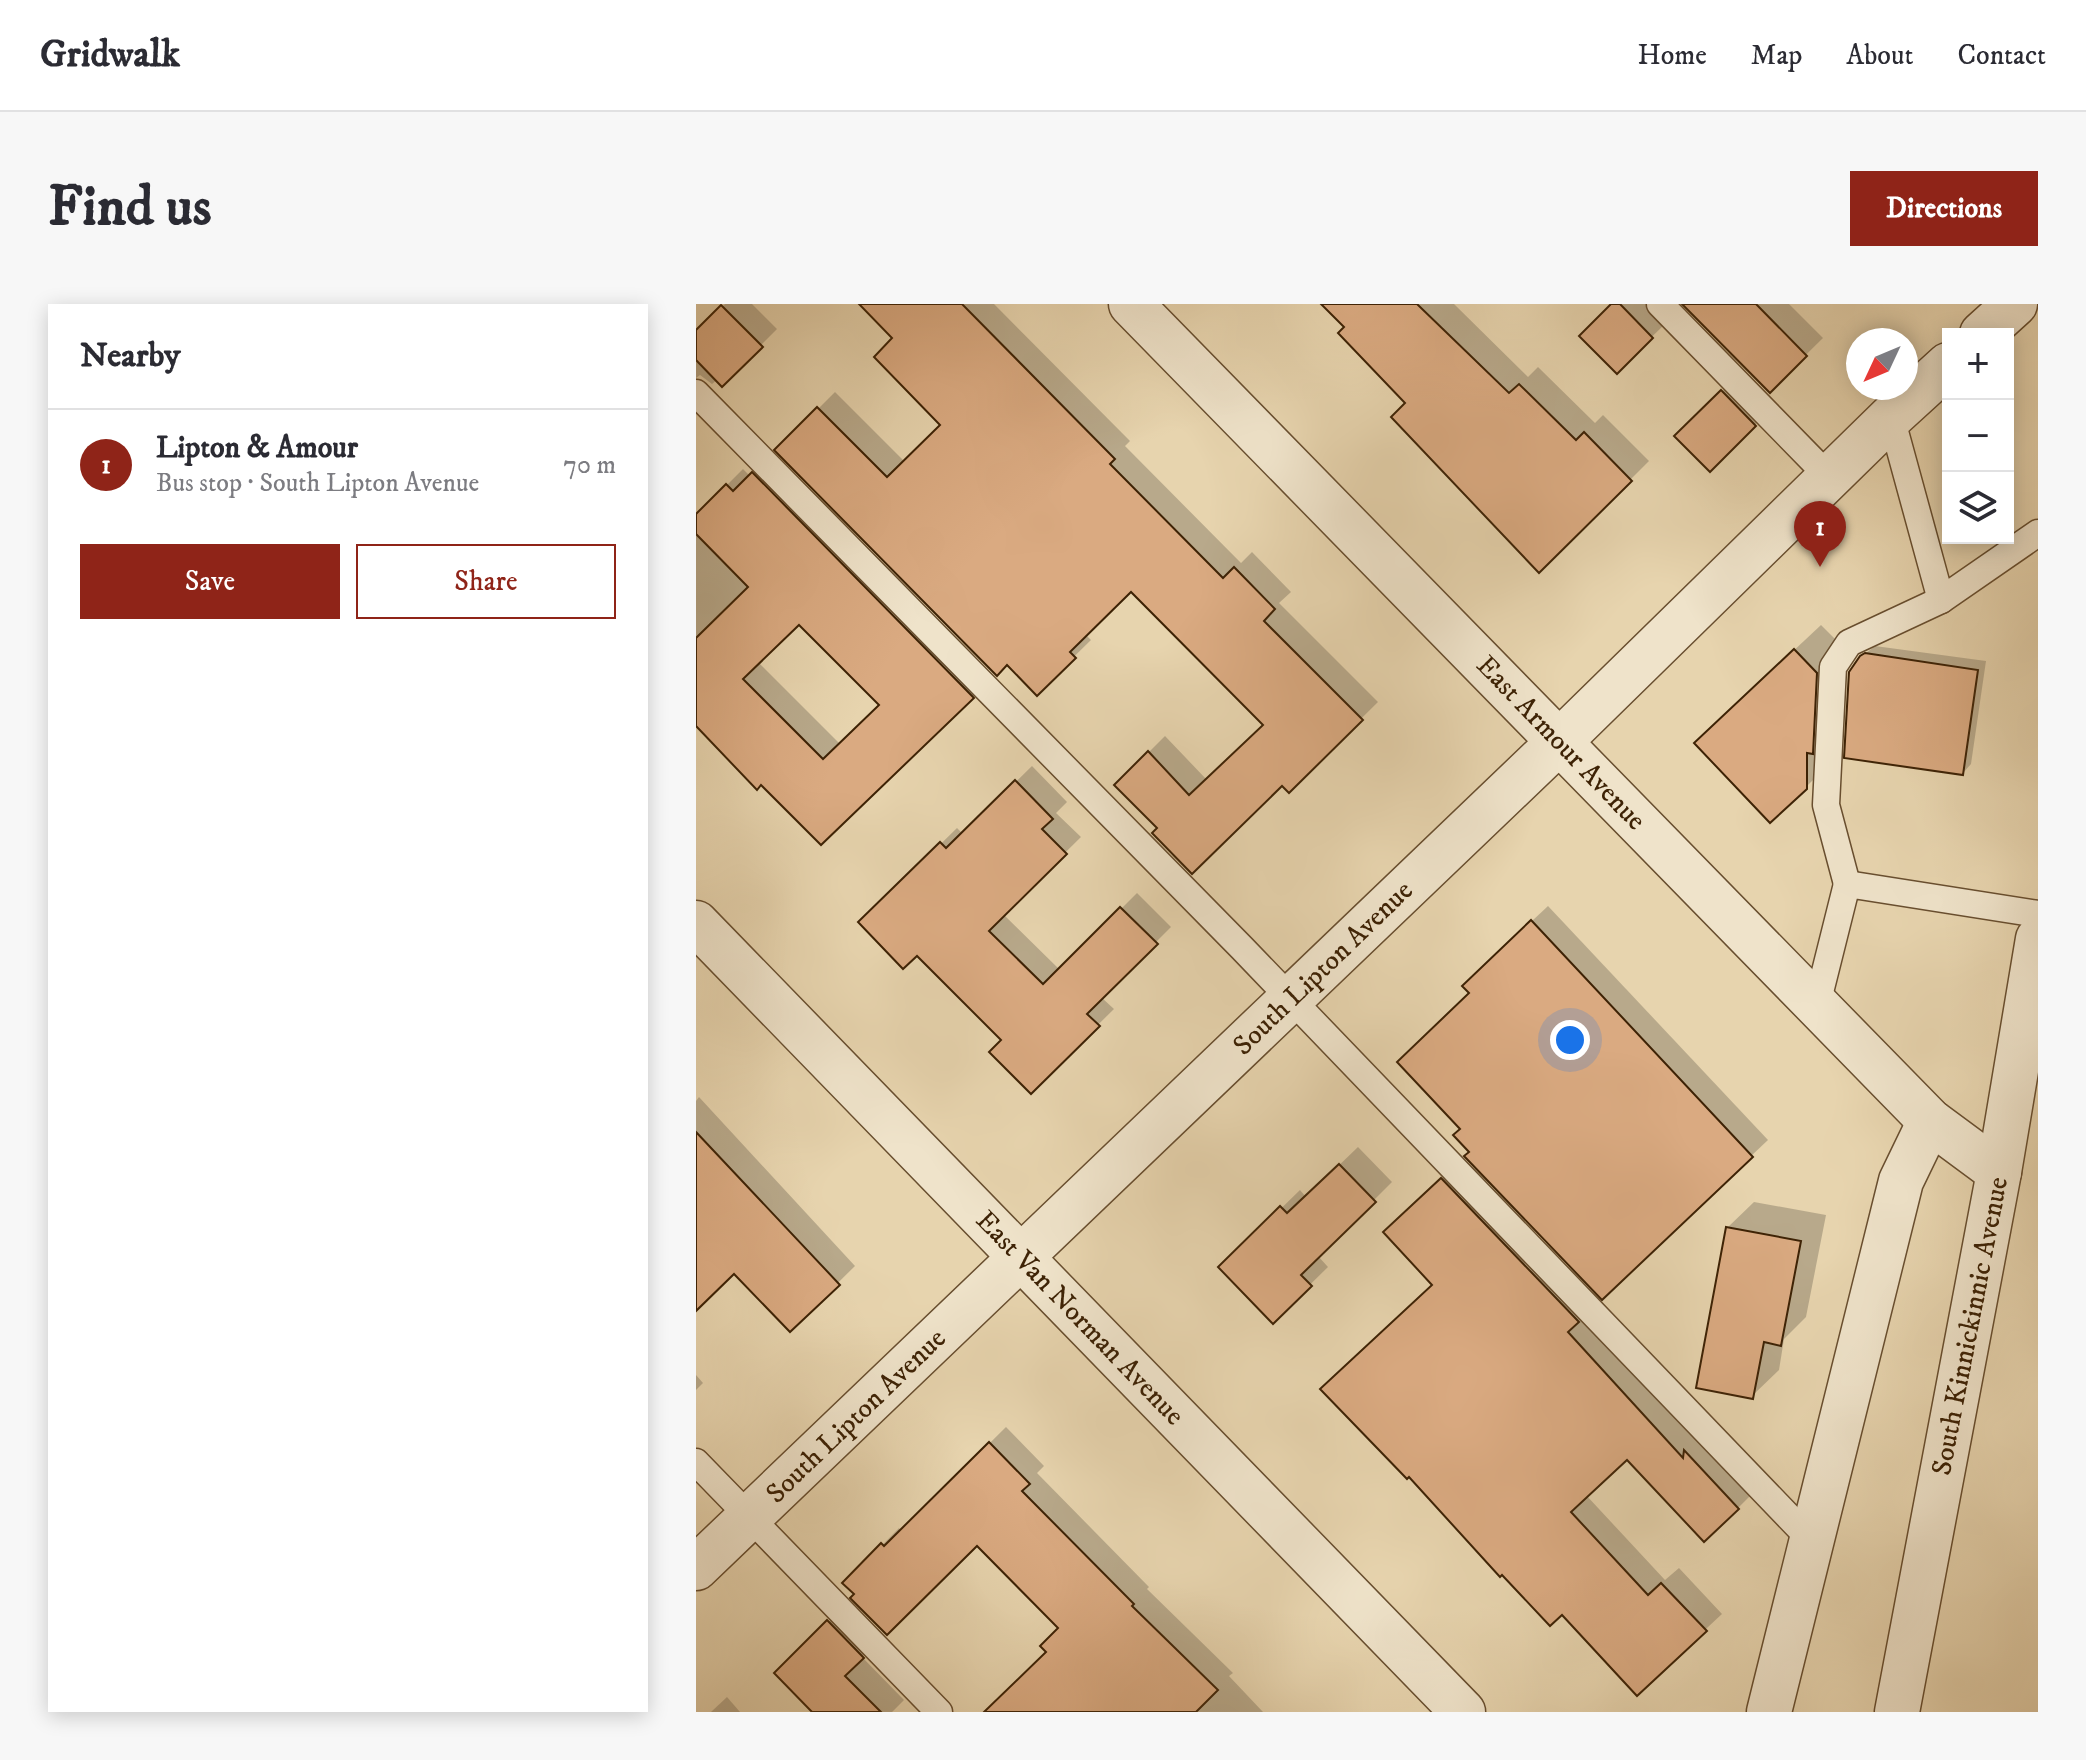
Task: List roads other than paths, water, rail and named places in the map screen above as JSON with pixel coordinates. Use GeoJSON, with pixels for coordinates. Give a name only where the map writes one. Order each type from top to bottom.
{"type":"FeatureCollection","features":[{"type":"Feature","properties":{"kind":"street","name":"East Armour Avenue"},"geometry":{"type":"LineString","coordinates":[[1131,304],[1930,1121],[1999,1172]]}},
{"type":"Feature","properties":{"kind":"street"},"geometry":{"type":"LineString","coordinates":[[1989,328],[2015,304]]}},
{"type":"Feature","properties":{"kind":"street","name":"South Lipton Avenue"},"geometry":{"type":"LineString","coordinates":[[696,1568],[1022,1259],[1942,370]]}},
{"type":"Feature","properties":{"kind":"street","name":"East Van Norman Avenue"},"geometry":{"type":"LineString","coordinates":[[696,923],[1463,1712]]}},
{"type":"Feature","properties":{"kind":"street","name":"South Kinnickinnic Avenue"},"geometry":{"type":"LineString","coordinates":[[1897,1712],[1999,1172],[2038,939]]}},
{"type":"Feature","properties":{"kind":"street"},"geometry":{"type":"LineString","coordinates":[[1769,1712],[1901,1181],[1930,1121]]}},
{"type":"Feature","properties":{"kind":"lane"},"geometry":{"type":"LineString","coordinates":[[1660,304],[1829,477]]}},
{"type":"Feature","properties":{"kind":"lane"},"geometry":{"type":"LineString","coordinates":[[696,393],[1291,999],[1812,1541]]}},
{"type":"Feature","properties":{"kind":"lane"},"geometry":{"type":"LineString","coordinates":[[1891,417],[1941,600]]}},
{"type":"Feature","properties":{"kind":"lane"},"geometry":{"type":"LineString","coordinates":[[1817,1004],[1847,884],[1826,805],[1833,667],[1849,643],[1941,600],[2038,533]]}},
{"type":"Feature","properties":{"kind":"lane"},"geometry":{"type":"LineString","coordinates":[[1847,884],[2038,914]]}},
{"type":"Feature","properties":{"kind":"lane"},"geometry":{"type":"LineString","coordinates":[[696,1462],[939,1712]]}},
{"type":"Feature","properties":{"kind":"place","name":"Lipton & Amour"},"geometry":{"type":"Point","coordinates":[1820,567]}}]}
